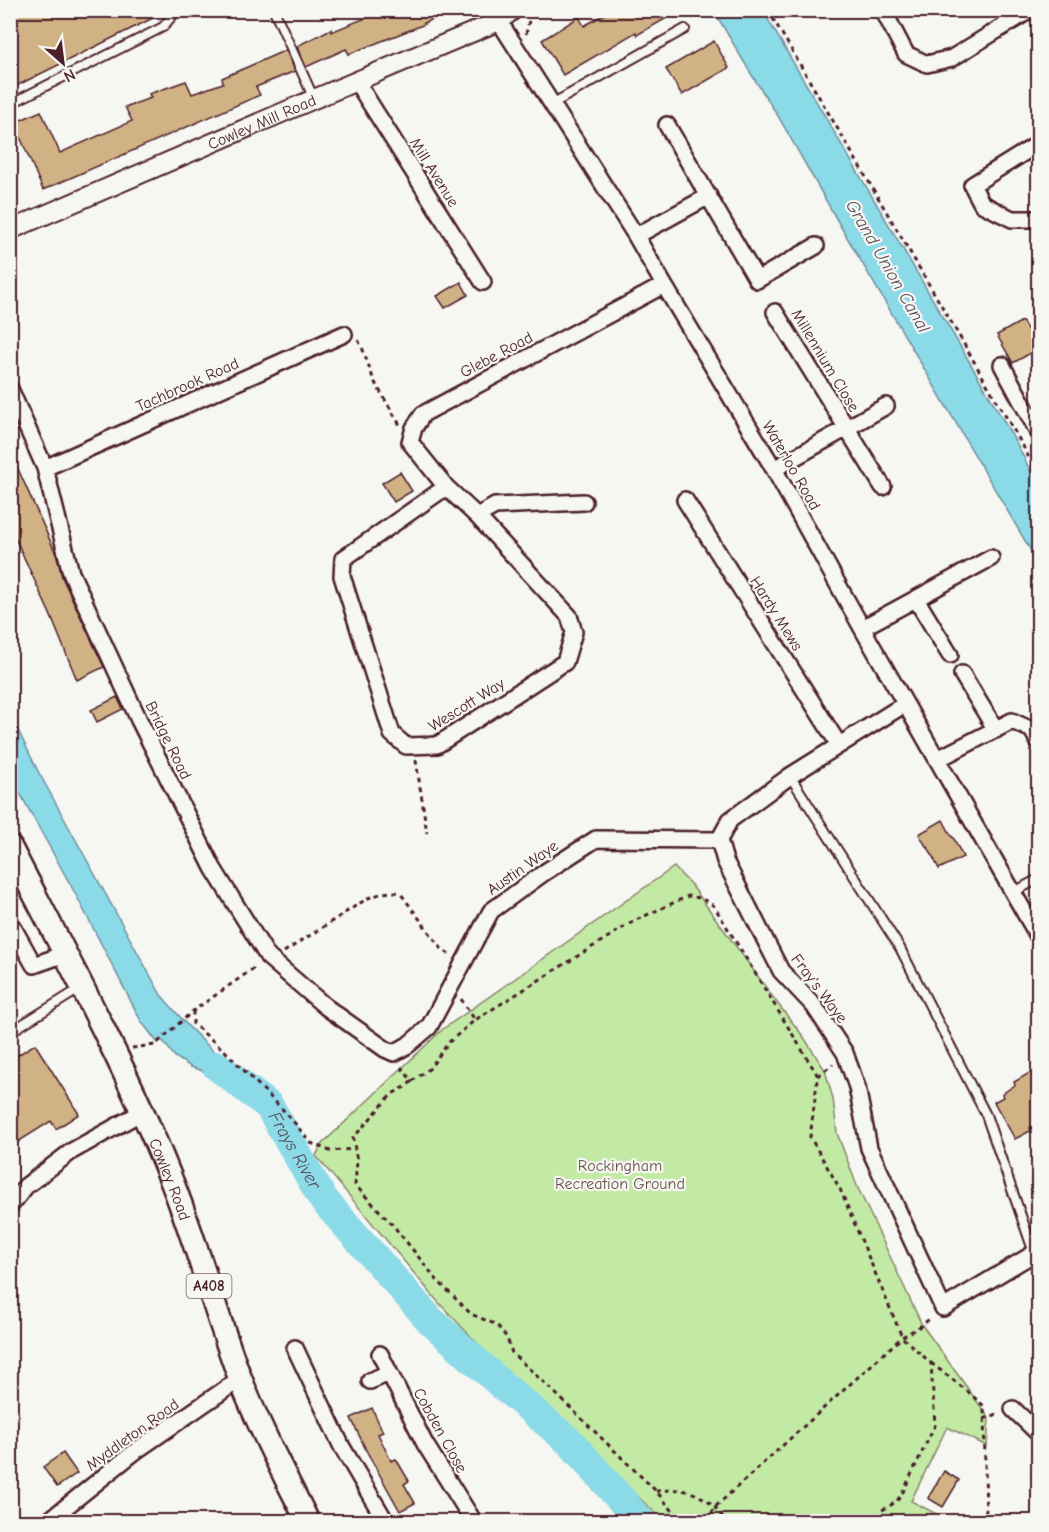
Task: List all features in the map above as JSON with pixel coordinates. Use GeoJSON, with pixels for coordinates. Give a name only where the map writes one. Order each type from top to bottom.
{"type":"FeatureCollection","features":[{"type":"Feature","properties":{"kind":"main road","name":"Cowley Road"},"geometry":{"type":"LineString","coordinates":[[10,847],[83,987],[171,1177],[240,1379],[271,1448],[308,1521]]}},
{"type":"Feature","properties":{"kind":"street"},"geometry":{"type":"LineString","coordinates":[[883,10],[906,54],[927,64],[952,58],[1030,10]]}},
{"type":"Feature","properties":{"kind":"street","name":"Cowley Mill Road"},"geometry":{"type":"LineString","coordinates":[[10,230],[506,16]]}},
{"type":"Feature","properties":{"kind":"street","name":"Waterloo Road"},"geometry":{"type":"LineString","coordinates":[[506,16],[552,104],[636,236],[774,469],[1038,936]]}},
{"type":"Feature","properties":{"kind":"street","name":"Mill Avenue"},"geometry":{"type":"LineString","coordinates":[[356,81],[483,282]]}},
{"type":"Feature","properties":{"kind":"street"},"geometry":{"type":"LineString","coordinates":[[667,125],[757,280],[816,246]]}},
{"type":"Feature","properties":{"kind":"street"},"geometry":{"type":"LineString","coordinates":[[1038,144],[972,185],[982,204],[1012,219],[1038,219]]}},
{"type":"Feature","properties":{"kind":"street"},"geometry":{"type":"LineString","coordinates":[[636,236],[709,196]]}},
{"type":"Feature","properties":{"kind":"street","name":"Glebe Road"},"geometry":{"type":"LineString","coordinates":[[410,442],[414,429],[423,414],[664,285]]}},
{"type":"Feature","properties":{"kind":"street","name":"Millennium Close"},"geometry":{"type":"LineString","coordinates":[[775,312],[883,487]]}},
{"type":"Feature","properties":{"kind":"street","name":"Tachbrook Road"},"geometry":{"type":"LineString","coordinates":[[45,468],[344,334]]}},
{"type":"Feature","properties":{"kind":"street"},"geometry":{"type":"LineString","coordinates":[[1002,365],[1038,432]]}},
{"type":"Feature","properties":{"kind":"street","name":"Bridge Road"},"geometry":{"type":"LineString","coordinates":[[10,389],[45,468],[71,573],[139,720],[213,868],[268,957],[326,1007],[385,1049]]}},
{"type":"Feature","properties":{"kind":"street","name":"Millennium Close"},"geometry":{"type":"LineString","coordinates":[[774,469],[886,406]]}},
{"type":"Feature","properties":{"kind":"street"},"geometry":{"type":"LineString","coordinates":[[410,442],[446,487]]}},
{"type":"Feature","properties":{"kind":"street","name":"Wescott Way"},"geometry":{"type":"LineString","coordinates":[[446,487],[477,516],[569,616],[574,632],[565,662],[437,745],[406,746],[392,734],[342,576],[343,559],[446,487]]}},
{"type":"Feature","properties":{"kind":"street","name":"Hardy Mews"},"geometry":{"type":"LineString","coordinates":[[685,500],[839,745]]}},
{"type":"Feature","properties":{"kind":"street"},"geometry":{"type":"LineString","coordinates":[[477,516],[495,506],[584,502]]}},
{"type":"Feature","properties":{"kind":"street"},"geometry":{"type":"LineString","coordinates":[[862,628],[991,558]]}},
{"type":"Feature","properties":{"kind":"street"},"geometry":{"type":"LineString","coordinates":[[916,599],[950,655]]}},
{"type":"Feature","properties":{"kind":"street"},"geometry":{"type":"LineString","coordinates":[[962,674],[996,730]]}},
{"type":"Feature","properties":{"kind":"street"},"geometry":{"type":"LineString","coordinates":[[719,840],[730,820],[790,776],[905,704]]}},
{"type":"Feature","properties":{"kind":"street"},"geometry":{"type":"LineString","coordinates":[[938,759],[1012,722],[1032,730],[1038,741]]}},
{"type":"Feature","properties":{"kind":"street","name":"Austin Waye"},"geometry":{"type":"LineString","coordinates":[[385,1049],[394,1053],[408,1045],[429,1027],[491,911],[596,838],[719,840]]}},
{"type":"Feature","properties":{"kind":"street","name":"Fray's Waye"},"geometry":{"type":"LineString","coordinates":[[719,840],[725,861],[781,971],[814,1006],[845,1053],[857,1087],[869,1148],[943,1308]]}},
{"type":"Feature","properties":{"kind":"street"},"geometry":{"type":"LineString","coordinates":[[10,922],[34,965],[65,954]]}},
{"type":"Feature","properties":{"kind":"street"},"geometry":{"type":"LineString","coordinates":[[10,1206],[26,1186],[72,1151],[142,1112]]}},
{"type":"Feature","properties":{"kind":"street"},"geometry":{"type":"LineString","coordinates":[[943,1308],[1036,1252]]}},
{"type":"Feature","properties":{"kind":"street"},"geometry":{"type":"LineString","coordinates":[[295,1348],[342,1448],[386,1521]]}},
{"type":"Feature","properties":{"kind":"street","name":"Cobden Close"},"geometry":{"type":"LineString","coordinates":[[380,1354],[425,1444],[474,1521]]}},
{"type":"Feature","properties":{"kind":"street"},"geometry":{"type":"LineString","coordinates":[[370,1381],[389,1373]]}},
{"type":"Feature","properties":{"kind":"street","name":"Myddleton Road"},"geometry":{"type":"LineString","coordinates":[[47,1521],[137,1450],[240,1379]]}},
{"type":"Feature","properties":{"kind":"street"},"geometry":{"type":"LineString","coordinates":[[1013,1409],[1038,1433]]}},
{"type":"Feature","properties":{"kind":"lane"},"geometry":{"type":"LineString","coordinates":[[10,104],[163,27],[177,10]]}},
{"type":"Feature","properties":{"kind":"lane"},"geometry":{"type":"LineString","coordinates":[[273,10],[314,99]]}},
{"type":"Feature","properties":{"kind":"lane"},"geometry":{"type":"LineString","coordinates":[[552,104],[685,29]]}},
{"type":"Feature","properties":{"kind":"lane"},"geometry":{"type":"LineString","coordinates":[[790,776],[900,948],[986,1115],[1036,1252]]}},
{"type":"Feature","properties":{"kind":"lane"},"geometry":{"type":"LineString","coordinates":[[1014,892],[1038,879]]}},
{"type":"Feature","properties":{"kind":"lane"},"geometry":{"type":"LineString","coordinates":[[10,1032],[83,987]]}},
{"type":"Feature","properties":{"kind":"path"},"geometry":{"type":"LineString","coordinates":[[526,34],[534,10]]}},
{"type":"Feature","properties":{"kind":"path"},"geometry":{"type":"LineString","coordinates":[[768,10],[1024,448],[1038,476]]}},
{"type":"Feature","properties":{"kind":"path"},"geometry":{"type":"LineString","coordinates":[[362,347],[374,381],[410,442]]}},
{"type":"Feature","properties":{"kind":"path"},"geometry":{"type":"LineString","coordinates":[[414,746],[427,833]]}},
{"type":"Feature","properties":{"kind":"path"},"geometry":{"type":"LineString","coordinates":[[156,1045],[193,1011],[268,957],[282,953],[368,898],[382,893],[401,894],[441,948],[462,965]]}},
{"type":"Feature","properties":{"kind":"path"},"geometry":{"type":"LineString","coordinates":[[682,1521],[656,1491],[512,1353],[507,1338],[497,1325],[471,1314],[438,1280],[356,1185],[357,1161],[353,1138],[392,1094],[429,1069],[449,1042],[475,1020],[634,921],[688,896],[707,900],[714,906],[818,1076],[810,1137],[840,1189],[902,1337],[984,1406],[986,1521]]}},
{"type":"Feature","properties":{"kind":"path"},"geometry":{"type":"LineString","coordinates":[[451,984],[475,1020]]}},
{"type":"Feature","properties":{"kind":"path"},"geometry":{"type":"LineString","coordinates":[[193,1011],[193,1024],[225,1051],[288,1115],[311,1143],[330,1150],[355,1149]]}},
{"type":"Feature","properties":{"kind":"path"},"geometry":{"type":"LineString","coordinates":[[385,1049],[412,1081]]}},
{"type":"Feature","properties":{"kind":"path"},"geometry":{"type":"LineString","coordinates":[[707,1521],[715,1508],[902,1337],[943,1308]]}},
{"type":"Feature","properties":{"kind":"path"},"geometry":{"type":"LineString","coordinates":[[873,1521],[879,1512],[896,1502],[903,1494],[935,1425],[931,1363]]}},
{"type":"Feature","properties":{"kind":"path"},"geometry":{"type":"LineString","coordinates":[[656,1491],[681,1490],[701,1496],[725,1521]]}},
{"type":"Feature","properties":{"kind":"green space","name":"Rockingham Recreation Ground"},"geometry":{"type":"Polygon","coordinates":[[[674,867],[692,886],[803,1036],[825,1070],[833,1099],[837,1133],[857,1186],[922,1325],[989,1418],[987,1446],[947,1427],[911,1501],[950,1521],[663,1521],[545,1404],[478,1344],[439,1303],[316,1156],[321,1145],[443,1029],[674,867]]]}},
{"type":"Feature","properties":{"kind":"water","name":"Grand Union Canal"},"geometry":{"type":"Polygon","coordinates":[[[714,11],[763,11],[983,385],[1018,446],[1038,487],[1038,563],[778,116],[714,11]]]}},
{"type":"Feature","properties":{"kind":"water"},"geometry":{"type":"Polygon","coordinates":[[[11,716],[38,771],[161,995],[214,1052],[255,1086],[239,1099],[203,1071],[175,1057],[163,1041],[158,1043],[141,1021],[75,893],[11,777],[11,716]]]}},
{"type":"Feature","properties":{"kind":"building"},"geometry":{"type":"Polygon","coordinates":[[[10,10],[169,10],[10,89],[10,10]]]}},
{"type":"Feature","properties":{"kind":"building"},"geometry":{"type":"Polygon","coordinates":[[[454,10],[349,54],[346,49],[306,67],[297,46],[331,29],[331,32],[383,11],[454,10]]]}},
{"type":"Feature","properties":{"kind":"building"},"geometry":{"type":"Polygon","coordinates":[[[612,10],[681,10],[637,35],[636,32],[563,75],[542,40],[579,17],[584,26],[612,10]]]}},
{"type":"Feature","properties":{"kind":"building"},"geometry":{"type":"Polygon","coordinates":[[[714,41],[729,68],[682,95],[666,69],[714,41]]]}},
{"type":"Feature","properties":{"kind":"building"},"geometry":{"type":"Polygon","coordinates":[[[286,50],[295,71],[256,87],[260,95],[43,190],[14,123],[41,111],[60,153],[132,121],[125,107],[151,98],[149,94],[186,81],[192,94],[223,83],[222,78],[286,50]]]}},
{"type":"Feature","properties":{"kind":"building"},"geometry":{"type":"Polygon","coordinates":[[[461,282],[468,295],[445,308],[437,296],[461,282]]]}},
{"type":"Feature","properties":{"kind":"building"},"geometry":{"type":"Polygon","coordinates":[[[1022,321],[1029,332],[1038,327],[1038,349],[1013,363],[997,335],[1022,321]]]}},
{"type":"Feature","properties":{"kind":"building"},"geometry":{"type":"Polygon","coordinates":[[[10,451],[57,556],[62,577],[104,667],[77,680],[10,527],[10,451]]]}},
{"type":"Feature","properties":{"kind":"building"},"geometry":{"type":"Polygon","coordinates":[[[400,472],[412,491],[394,502],[382,483],[400,472]]]}},
{"type":"Feature","properties":{"kind":"building"},"geometry":{"type":"Polygon","coordinates":[[[117,697],[123,709],[97,722],[91,710],[117,697]]]}},
{"type":"Feature","properties":{"kind":"building"},"geometry":{"type":"Polygon","coordinates":[[[943,820],[963,857],[939,869],[919,834],[943,820]]]}},
{"type":"Feature","properties":{"kind":"building"},"geometry":{"type":"Polygon","coordinates":[[[35,1044],[79,1114],[56,1129],[51,1121],[10,1147],[10,1060],[35,1044]]]}},
{"type":"Feature","properties":{"kind":"building"},"geometry":{"type":"Polygon","coordinates":[[[1038,1068],[1038,1123],[1030,1128],[1032,1130],[1015,1139],[994,1102],[1015,1085],[1014,1082],[1038,1068]]]}},
{"type":"Feature","properties":{"kind":"building"},"geometry":{"type":"Polygon","coordinates":[[[372,1408],[383,1432],[378,1434],[391,1461],[396,1459],[409,1481],[404,1484],[415,1503],[400,1511],[351,1418],[372,1408]]]}},
{"type":"Feature","properties":{"kind":"building"},"geometry":{"type":"Polygon","coordinates":[[[63,1453],[77,1473],[57,1487],[43,1467],[63,1453]]]}},
{"type":"Feature","properties":{"kind":"building"},"geometry":{"type":"Polygon","coordinates":[[[944,1471],[959,1480],[943,1507],[928,1498],[944,1471]]]}},
{"type":"Feature","properties":{"kind":"waterway","name":"Frays River"},"geometry":{"type":"LineString","coordinates":[[217,1066],[269,1106],[323,1199],[430,1320],[571,1443],[641,1522]]}}]}
